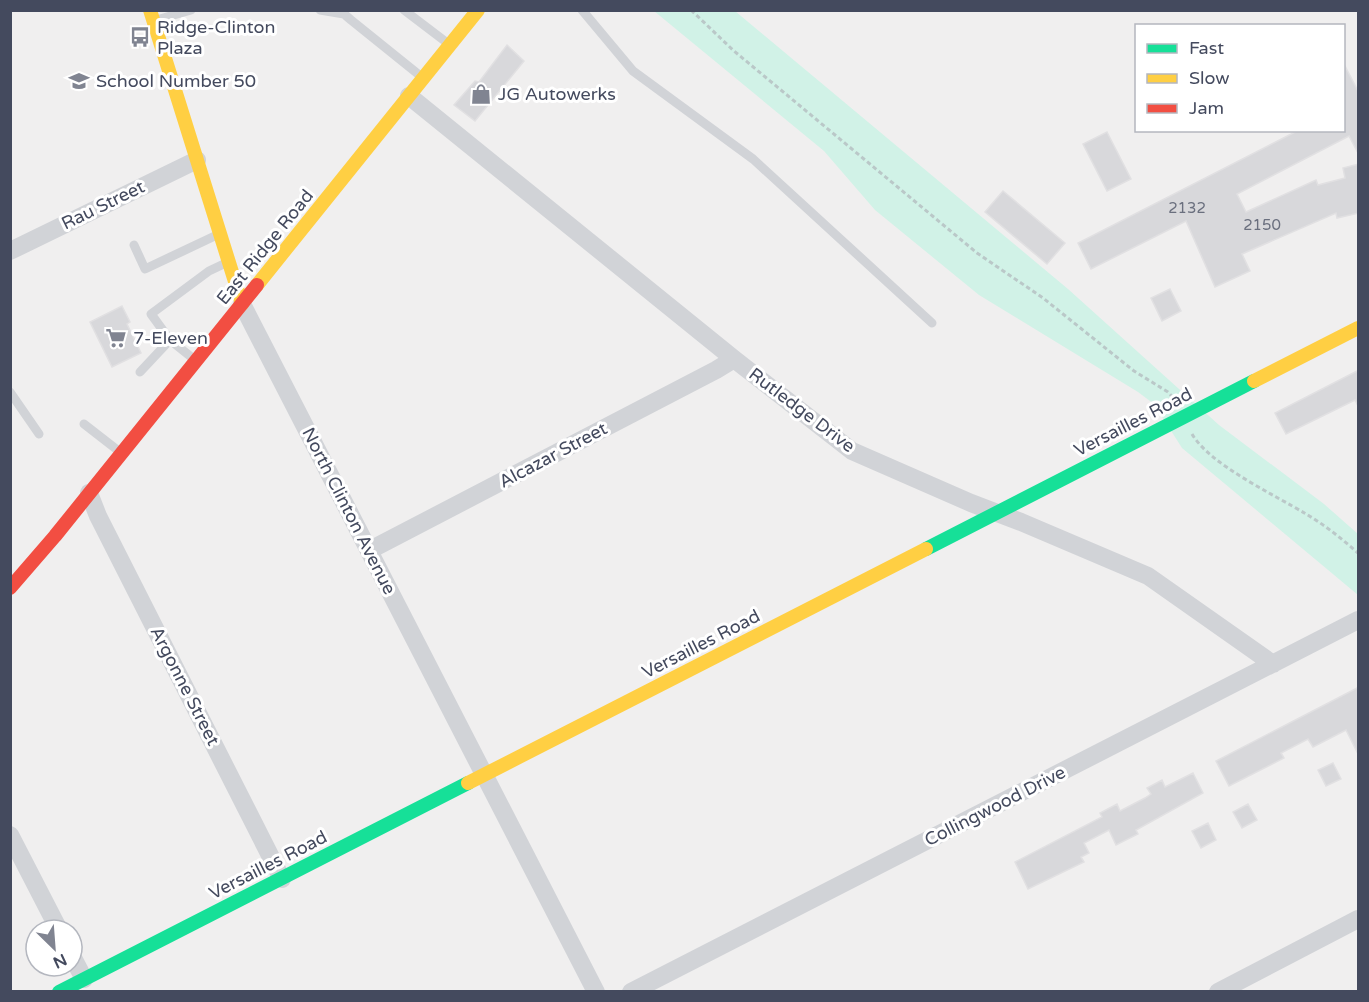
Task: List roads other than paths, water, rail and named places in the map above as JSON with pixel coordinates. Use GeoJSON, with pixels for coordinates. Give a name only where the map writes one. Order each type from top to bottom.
{"type":"FeatureCollection","features":[{"type":"Feature","properties":{"kind":"street","name":"East Ridge Road"},"geometry":{"type":"LineString","coordinates":[[10,588],[89,494],[478,10]]}},
{"type":"Feature","properties":{"kind":"street","name":"North Clinton Avenue"},"geometry":{"type":"LineString","coordinates":[[152,16],[242,304],[596,992]]}},
{"type":"Feature","properties":{"kind":"street","name":"Rutledge Drive"},"geometry":{"type":"LineString","coordinates":[[409,96],[734,359],[852,451],[1148,576],[1273,664]]}},
{"type":"Feature","properties":{"kind":"street","name":"Rau Street"},"geometry":{"type":"LineString","coordinates":[[10,250],[196,160]]}},
{"type":"Feature","properties":{"kind":"street","name":"Versailles Road"},"geometry":{"type":"LineString","coordinates":[[59,992],[1359,328]]}},
{"type":"Feature","properties":{"kind":"street","name":"Alcazar Street"},"geometry":{"type":"LineString","coordinates":[[370,550],[734,359]]}},
{"type":"Feature","properties":{"kind":"street","name":"Argonne Street"},"geometry":{"type":"LineString","coordinates":[[89,494],[282,879]]}},
{"type":"Feature","properties":{"kind":"street","name":"Collingwood Drive"},"geometry":{"type":"LineString","coordinates":[[631,992],[1359,620]]}},
{"type":"Feature","properties":{"kind":"street"},"geometry":{"type":"LineString","coordinates":[[10,835],[53,918]]}},
{"type":"Feature","properties":{"kind":"street"},"geometry":{"type":"LineString","coordinates":[[1218,992],[1359,920]]}},
{"type":"Feature","properties":{"kind":"lane"},"geometry":{"type":"LineString","coordinates":[[152,16],[191,10]]}},
{"type":"Feature","properties":{"kind":"lane"},"geometry":{"type":"LineString","coordinates":[[320,10],[344,12],[423,78]]}},
{"type":"Feature","properties":{"kind":"lane"},"geometry":{"type":"LineString","coordinates":[[404,10],[450,45]]}},
{"type":"Feature","properties":{"kind":"lane"},"geometry":{"type":"LineString","coordinates":[[582,10],[633,71],[753,159],[932,323]]}},
{"type":"Feature","properties":{"kind":"lane"},"geometry":{"type":"LineString","coordinates":[[134,245],[145,269],[219,234]]}},
{"type":"Feature","properties":{"kind":"lane"},"geometry":{"type":"LineString","coordinates":[[196,361],[170,340],[151,314],[209,271],[228,262]]}},
{"type":"Feature","properties":{"kind":"lane"},"geometry":{"type":"LineString","coordinates":[[140,372],[170,340]]}},
{"type":"Feature","properties":{"kind":"lane"},"geometry":{"type":"LineString","coordinates":[[10,392],[39,434]]}},
{"type":"Feature","properties":{"kind":"lane"},"geometry":{"type":"LineString","coordinates":[[84,424],[121,454]]}},
{"type":"Feature","properties":{"kind":"place","name":"Ridge-Clinton Plaza"},"geometry":{"type":"Point","coordinates":[140,37]}},
{"type":"Feature","properties":{"kind":"place","name":"School Number 50"},"geometry":{"type":"Point","coordinates":[79,81]}},
{"type":"Feature","properties":{"kind":"place","name":"JG Autowerks"},"geometry":{"type":"Point","coordinates":[481,94]}},
{"type":"Feature","properties":{"kind":"place","name":"7-Eleven"},"geometry":{"type":"Point","coordinates":[116,338]}}]}
